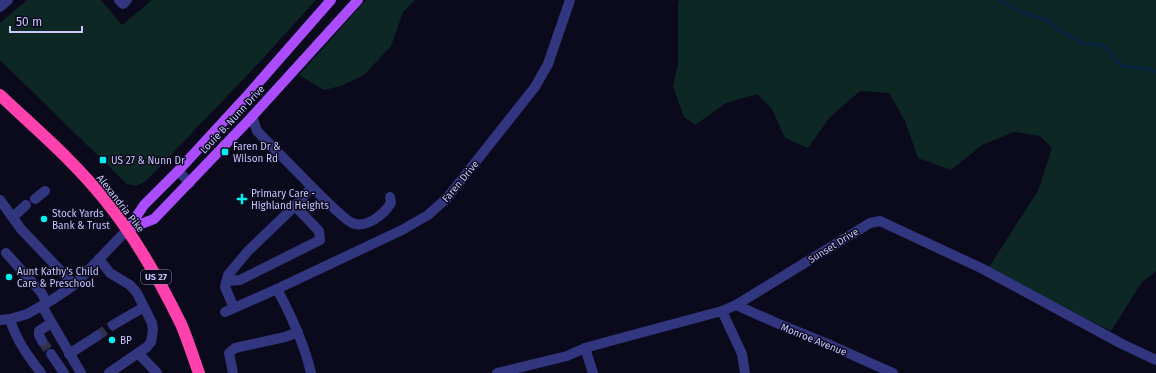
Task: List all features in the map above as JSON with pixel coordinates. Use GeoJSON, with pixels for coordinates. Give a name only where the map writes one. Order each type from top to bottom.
{"type":"FeatureCollection","features":[{"type":"Feature","properties":{"kind":"highway","name":"Alexandria Pike"},"geometry":{"type":"LineString","coordinates":[[0,95],[70,160],[105,199],[128,229],[158,280],[182,326],[199,373]]}},
{"type":"Feature","properties":{"kind":"main road","name":"Louie B. Nunn Drive"},"geometry":{"type":"LineString","coordinates":[[128,229],[144,205],[178,171],[246,97],[331,0]]}},
{"type":"Feature","properties":{"kind":"main road","name":"Louie B. Nunn Drive"},"geometry":{"type":"LineString","coordinates":[[128,229],[154,219],[190,183],[358,0]]}},
{"type":"Feature","properties":{"kind":"street"},"geometry":{"type":"LineString","coordinates":[[0,7],[8,0]]}},
{"type":"Feature","properties":{"kind":"street"},"geometry":{"type":"LineString","coordinates":[[119,0],[123,4],[127,0]]}},
{"type":"Feature","properties":{"kind":"street","name":"Faren Drive"},"geometry":{"type":"LineString","coordinates":[[227,281],[225,287],[230,310],[416,223],[428,215],[455,189],[535,87],[550,60],[570,0]]}},
{"type":"Feature","properties":{"kind":"street"},"geometry":{"type":"LineString","coordinates":[[252,116],[257,131],[312,187],[351,223],[362,225],[375,219],[388,208],[391,203],[390,197]]}},
{"type":"Feature","properties":{"kind":"street"},"geometry":{"type":"LineString","coordinates":[[240,129],[257,131]]}},
{"type":"Feature","properties":{"kind":"street"},"geometry":{"type":"LineString","coordinates":[[178,171],[190,183]]}},
{"type":"Feature","properties":{"kind":"street"},"geometry":{"type":"LineString","coordinates":[[295,206],[319,231],[320,240],[240,280],[227,281],[228,275],[248,251],[295,206],[312,187]]}},
{"type":"Feature","properties":{"kind":"street"},"geometry":{"type":"LineString","coordinates":[[35,199],[45,191]]}},
{"type":"Feature","properties":{"kind":"street"},"geometry":{"type":"LineString","coordinates":[[0,200],[22,229],[74,285]]}},
{"type":"Feature","properties":{"kind":"street"},"geometry":{"type":"LineString","coordinates":[[13,217],[26,206]]}},
{"type":"Feature","properties":{"kind":"street","name":"Sunset Drive"},"geometry":{"type":"LineString","coordinates":[[496,373],[567,356],[585,348],[722,311],[736,305],[870,223],[880,222],[983,270],[1122,344],[1156,360]]}},
{"type":"Feature","properties":{"kind":"street"},"geometry":{"type":"LineString","coordinates":[[41,373],[5,320],[27,314],[45,305],[74,285],[128,229]]}},
{"type":"Feature","properties":{"kind":"street"},"geometry":{"type":"LineString","coordinates":[[6,253],[41,292],[51,323],[79,371],[66,373],[51,354]]}},
{"type":"Feature","properties":{"kind":"street"},"geometry":{"type":"LineString","coordinates":[[99,258],[110,273],[130,285],[137,293],[152,323],[153,330],[151,342],[109,373]]}},
{"type":"Feature","properties":{"kind":"street"},"geometry":{"type":"LineString","coordinates":[[277,289],[305,349],[311,373]]}},
{"type":"Feature","properties":{"kind":"street","name":"Monroe Avenue"},"geometry":{"type":"LineString","coordinates":[[736,305],[893,373]]}},
{"type":"Feature","properties":{"kind":"street"},"geometry":{"type":"LineString","coordinates":[[113,325],[144,307]]}},
{"type":"Feature","properties":{"kind":"street"},"geometry":{"type":"LineString","coordinates":[[722,311],[742,354],[745,373]]}},
{"type":"Feature","properties":{"kind":"street"},"geometry":{"type":"LineString","coordinates":[[42,341],[39,331],[51,323]]}},
{"type":"Feature","properties":{"kind":"street"},"geometry":{"type":"LineString","coordinates":[[233,373],[229,353],[235,348],[285,337],[298,332]]}},
{"type":"Feature","properties":{"kind":"street"},"geometry":{"type":"LineString","coordinates":[[69,354],[97,336]]}},
{"type":"Feature","properties":{"kind":"street"},"geometry":{"type":"LineString","coordinates":[[585,348],[593,373]]}},
{"type":"Feature","properties":{"kind":"street"},"geometry":{"type":"LineString","coordinates":[[119,373],[134,356]]}},
{"type":"Feature","properties":{"kind":"street"},"geometry":{"type":"LineString","coordinates":[[134,356],[157,373]]}},
{"type":"Feature","properties":{"kind":"green space"},"geometry":{"type":"Polygon","coordinates":[[[27,0],[101,0],[122,25],[152,0],[316,0],[254,68],[146,181],[136,186],[127,184],[0,60],[0,23],[27,0]]]}},
{"type":"Feature","properties":{"kind":"green space"},"geometry":{"type":"Polygon","coordinates":[[[366,0],[415,0],[403,12],[391,46],[364,75],[341,86],[324,90],[299,75],[366,0]]]}},
{"type":"Feature","properties":{"kind":"green space"},"geometry":{"type":"Polygon","coordinates":[[[679,0],[1156,0],[1156,271],[1142,282],[1111,331],[1026,288],[989,267],[1038,191],[1052,148],[1040,136],[1014,132],[982,145],[951,170],[918,158],[905,121],[889,93],[860,91],[830,117],[808,148],[785,138],[772,109],[757,94],[726,103],[695,125],[684,117],[673,86],[678,64],[679,0]]]}},
{"type":"Feature","properties":{"kind":"waterway"},"geometry":{"type":"LineString","coordinates":[[999,0],[1025,13],[1049,21],[1055,27],[1083,44],[1098,44],[1106,47],[1118,63],[1124,66],[1150,69],[1156,72]]}},
{"type":"Feature","properties":{"kind":"tunnel"},"geometry":{"type":"LineString","coordinates":[[97,336],[113,325]]}},
{"type":"Feature","properties":{"kind":"tunnel"},"geometry":{"type":"LineString","coordinates":[[42,341],[51,354]]}},
{"type":"Feature","properties":{"kind":"place","name":"Faren Dr & Wilson Rd"},"geometry":{"type":"Point","coordinates":[225,152]}},
{"type":"Feature","properties":{"kind":"place","name":"US 27 & Nunn Dr"},"geometry":{"type":"Point","coordinates":[103,160]}},
{"type":"Feature","properties":{"kind":"place","name":"Primary Care - Highland Heights"},"geometry":{"type":"Point","coordinates":[242,199]}},
{"type":"Feature","properties":{"kind":"place","name":"Stock Yards Bank & Trust"},"geometry":{"type":"Point","coordinates":[44,219]}},
{"type":"Feature","properties":{"kind":"place","name":"Aunt Kathy's Child Care & Preschool"},"geometry":{"type":"Point","coordinates":[9,277]}},
{"type":"Feature","properties":{"kind":"place","name":"BP"},"geometry":{"type":"Point","coordinates":[112,340]}}]}
